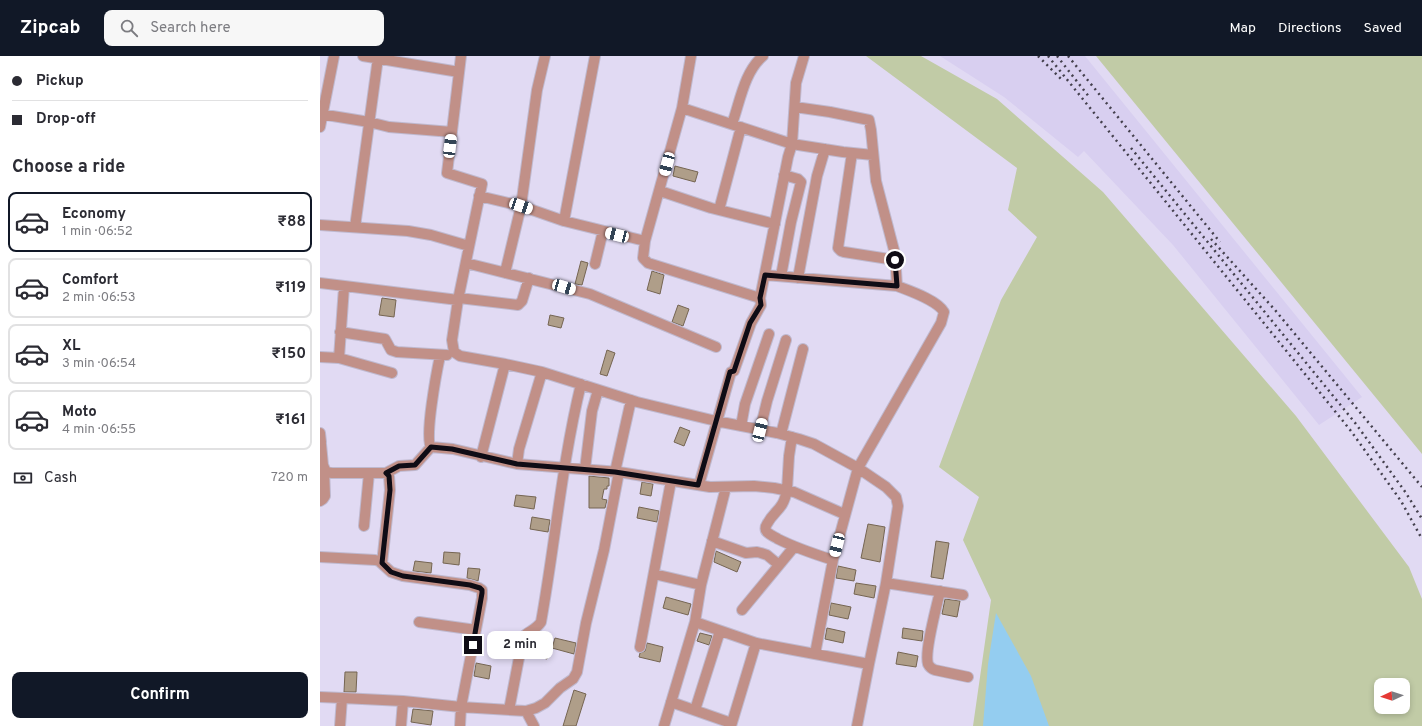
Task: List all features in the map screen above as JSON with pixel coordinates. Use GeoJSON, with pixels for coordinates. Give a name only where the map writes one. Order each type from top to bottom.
{"type":"FeatureCollection","features":[{"type":"Feature","properties":{"kind":"street"},"geometry":{"type":"LineString","coordinates":[[320,127],[321,114],[334,56]]}},
{"type":"Feature","properties":{"kind":"street"},"geometry":{"type":"LineString","coordinates":[[363,56],[459,72]]}},
{"type":"Feature","properties":{"kind":"street"},"geometry":{"type":"LineString","coordinates":[[454,354],[452,350],[452,340],[458,299],[482,184],[447,173],[461,56]]}},
{"type":"Feature","properties":{"kind":"street"},"geometry":{"type":"LineString","coordinates":[[505,273],[521,206],[537,90],[545,56]]}},
{"type":"Feature","properties":{"kind":"street"},"geometry":{"type":"LineString","coordinates":[[564,220],[595,56]]}},
{"type":"Feature","properties":{"kind":"street"},"geometry":{"type":"LineString","coordinates":[[691,56],[682,108],[646,241],[643,258],[648,264],[760,298]]}},
{"type":"Feature","properties":{"kind":"street"},"geometry":{"type":"LineString","coordinates":[[719,210],[746,81],[760,59],[764,56]]}},
{"type":"Feature","properties":{"kind":"street"},"geometry":{"type":"LineString","coordinates":[[698,485],[730,372],[734,371],[750,323],[761,305],[760,298],[784,175],[792,144],[796,83],[801,57]]}},
{"type":"Feature","properties":{"kind":"street"},"geometry":{"type":"LineString","coordinates":[[355,227],[378,58]]}},
{"type":"Feature","properties":{"kind":"street"},"geometry":{"type":"LineString","coordinates":[[795,107],[869,120],[876,181],[893,248],[897,286]]}},
{"type":"Feature","properties":{"kind":"street"},"geometry":{"type":"LineString","coordinates":[[682,108],[792,144],[873,155]]}},
{"type":"Feature","properties":{"kind":"street"},"geometry":{"type":"LineString","coordinates":[[321,114],[389,127],[452,132]]}},
{"type":"Feature","properties":{"kind":"street"},"geometry":{"type":"LineString","coordinates":[[798,278],[817,176],[825,149]]}},
{"type":"Feature","properties":{"kind":"street"},"geometry":{"type":"LineString","coordinates":[[852,153],[838,248],[844,252],[895,260]]}},
{"type":"Feature","properties":{"kind":"street"},"geometry":{"type":"LineString","coordinates":[[782,276],[791,222],[801,182],[798,179],[784,175]]}},
{"type":"Feature","properties":{"kind":"street"},"geometry":{"type":"LineString","coordinates":[[660,191],[719,210],[775,224]]}},
{"type":"Feature","properties":{"kind":"street"},"geometry":{"type":"LineString","coordinates":[[480,196],[521,206],[603,231],[646,241]]}},
{"type":"Feature","properties":{"kind":"street"},"geometry":{"type":"LineString","coordinates":[[320,225],[408,231],[432,235],[469,246]]}},
{"type":"Feature","properties":{"kind":"street"},"geometry":{"type":"LineString","coordinates":[[595,264],[603,231]]}},
{"type":"Feature","properties":{"kind":"street"},"geometry":{"type":"LineString","coordinates":[[466,263],[590,294],[716,347]]}},
{"type":"Feature","properties":{"kind":"street"},"geometry":{"type":"LineString","coordinates":[[765,275],[897,286],[940,306],[944,312],[941,323],[858,468],[844,514],[833,560],[815,654]]}},
{"type":"Feature","properties":{"kind":"street"},"geometry":{"type":"LineString","coordinates":[[320,283],[344,287],[518,305],[522,301],[529,278]]}},
{"type":"Feature","properties":{"kind":"street"},"geometry":{"type":"LineString","coordinates":[[339,358],[344,287]]}},
{"type":"Feature","properties":{"kind":"street"},"geometry":{"type":"LineString","coordinates":[[340,332],[385,339],[390,350],[397,352],[440,356],[454,354],[471,359],[505,364],[542,372],[631,400],[716,422],[792,437],[814,444],[858,468],[886,487],[896,497],[898,513],[886,583],[857,726]]}},
{"type":"Feature","properties":{"kind":"street"},"geometry":{"type":"LineString","coordinates":[[741,426],[747,398],[769,334]]}},
{"type":"Feature","properties":{"kind":"street"},"geometry":{"type":"LineString","coordinates":[[760,430],[786,340]]}},
{"type":"Feature","properties":{"kind":"street"},"geometry":{"type":"LineString","coordinates":[[781,434],[803,349]]}},
{"type":"Feature","properties":{"kind":"street"},"geometry":{"type":"LineString","coordinates":[[431,447],[428,442],[433,395],[440,356]]}},
{"type":"Feature","properties":{"kind":"street"},"geometry":{"type":"LineString","coordinates":[[320,357],[339,358],[392,373]]}},
{"type":"Feature","properties":{"kind":"street"},"geometry":{"type":"LineString","coordinates":[[481,457],[505,364]]}},
{"type":"Feature","properties":{"kind":"street"},"geometry":{"type":"LineString","coordinates":[[517,464],[519,449],[542,372]]}},
{"type":"Feature","properties":{"kind":"street"},"geometry":{"type":"LineString","coordinates":[[510,710],[523,637],[538,627],[540,622],[572,422],[581,384]]}},
{"type":"Feature","properties":{"kind":"street"},"geometry":{"type":"LineString","coordinates":[[585,469],[592,411],[598,390]]}},
{"type":"Feature","properties":{"kind":"street"},"geometry":{"type":"LineString","coordinates":[[320,697],[403,701],[526,712],[545,703],[560,688],[573,679],[578,672],[586,623],[604,550],[631,400]]}},
{"type":"Feature","properties":{"kind":"street"},"geometry":{"type":"LineString","coordinates":[[320,433],[325,496],[320,500]]}},
{"type":"Feature","properties":{"kind":"street"},"geometry":{"type":"LineString","coordinates":[[792,437],[786,498],[781,507],[767,523],[765,528],[771,535],[794,547],[833,560]]}},
{"type":"Feature","properties":{"kind":"street"},"geometry":{"type":"LineString","coordinates":[[431,447],[452,449],[481,457],[517,464],[617,472],[710,487],[754,486],[787,490],[844,514]]}},
{"type":"Feature","properties":{"kind":"street"},"geometry":{"type":"LineString","coordinates":[[324,469],[326,472],[332,473],[386,473],[399,466],[415,465],[431,447]]}},
{"type":"Feature","properties":{"kind":"street"},"geometry":{"type":"LineString","coordinates":[[364,526],[369,473]]}},
{"type":"Feature","properties":{"kind":"street"},"geometry":{"type":"LineString","coordinates":[[382,563],[390,490],[389,476],[386,473]]}},
{"type":"Feature","properties":{"kind":"street"},"geometry":{"type":"LineString","coordinates":[[640,647],[671,481]]}},
{"type":"Feature","properties":{"kind":"street"},"geometry":{"type":"LineString","coordinates":[[664,726],[695,622],[701,585],[726,486]]}},
{"type":"Feature","properties":{"kind":"street"},"geometry":{"type":"LineString","coordinates":[[712,541],[746,553],[762,553],[767,555],[779,565]]}},
{"type":"Feature","properties":{"kind":"street"},"geometry":{"type":"LineString","coordinates":[[742,610],[794,547]]}},
{"type":"Feature","properties":{"kind":"street"},"geometry":{"type":"LineString","coordinates":[[320,557],[375,560],[382,563],[391,572],[403,576],[470,585],[482,590],[461,707],[460,726]]}},
{"type":"Feature","properties":{"kind":"street"},"geometry":{"type":"LineString","coordinates":[[654,574],[701,585]]}},
{"type":"Feature","properties":{"kind":"street"},"geometry":{"type":"LineString","coordinates":[[886,583],[963,595]]}},
{"type":"Feature","properties":{"kind":"street"},"geometry":{"type":"LineString","coordinates":[[940,591],[928,649],[929,665],[931,669],[968,677]]}},
{"type":"Feature","properties":{"kind":"street"},"geometry":{"type":"LineString","coordinates":[[419,622],[476,630]]}},
{"type":"Feature","properties":{"kind":"street"},"geometry":{"type":"LineString","coordinates":[[695,622],[756,643],[869,664]]}},
{"type":"Feature","properties":{"kind":"street"},"geometry":{"type":"LineString","coordinates":[[695,710],[720,631]]}},
{"type":"Feature","properties":{"kind":"street"},"geometry":{"type":"LineString","coordinates":[[672,702],[731,725],[756,643]]}},
{"type":"Feature","properties":{"kind":"street"},"geometry":{"type":"LineString","coordinates":[[340,726],[342,698]]}},
{"type":"Feature","properties":{"kind":"street"},"geometry":{"type":"LineString","coordinates":[[401,726],[403,701]]}},
{"type":"Feature","properties":{"kind":"street"},"geometry":{"type":"LineString","coordinates":[[526,712],[534,726]]}},
{"type":"Feature","properties":{"kind":"shaded area"},"geometry":{"type":"Polygon","coordinates":[[[940,56],[1085,56],[1362,397],[1319,425],[1173,245],[1084,151],[1078,157],[1004,97],[940,56]]]}},
{"type":"Feature","properties":{"kind":"green space"},"geometry":{"type":"Polygon","coordinates":[[[866,56],[921,56],[997,99],[1103,192],[1296,416],[1409,567],[1422,599],[1422,726],[973,726],[991,600],[963,540],[979,497],[939,467],[1001,300],[1037,237],[1008,210],[1017,168],[866,56]]]}},
{"type":"Feature","properties":{"kind":"green space"},"geometry":{"type":"Polygon","coordinates":[[[1096,56],[1422,56],[1422,454],[1096,56]]]}},
{"type":"Feature","properties":{"kind":"water"},"geometry":{"type":"Polygon","coordinates":[[[996,613],[1031,676],[1049,726],[983,726],[988,664],[996,613]]]}},
{"type":"Feature","properties":{"kind":"building"},"geometry":{"type":"Polygon","coordinates":[[[675,166],[698,172],[695,182],[673,176],[675,166]]]}},
{"type":"Feature","properties":{"kind":"building"},"geometry":{"type":"Polygon","coordinates":[[[581,261],[588,263],[582,285],[575,284],[581,261]]]}},
{"type":"Feature","properties":{"kind":"building"},"geometry":{"type":"Polygon","coordinates":[[[652,271],[664,275],[660,294],[647,290],[652,271]]]}},
{"type":"Feature","properties":{"kind":"building"},"geometry":{"type":"Polygon","coordinates":[[[382,298],[396,300],[394,317],[379,315],[382,298]]]}},
{"type":"Feature","properties":{"kind":"building"},"geometry":{"type":"Polygon","coordinates":[[[678,305],[689,309],[683,326],[672,322],[678,305]]]}},
{"type":"Feature","properties":{"kind":"building"},"geometry":{"type":"Polygon","coordinates":[[[550,315],[564,318],[561,328],[548,325],[550,315]]]}},
{"type":"Feature","properties":{"kind":"building"},"geometry":{"type":"Polygon","coordinates":[[[607,350],[615,353],[607,376],[600,374],[607,350]]]}},
{"type":"Feature","properties":{"kind":"building"},"geometry":{"type":"Polygon","coordinates":[[[680,427],[690,431],[684,446],[674,442],[680,427]]]}},
{"type":"Feature","properties":{"kind":"building"},"geometry":{"type":"Polygon","coordinates":[[[589,476],[609,478],[609,486],[607,486],[607,489],[604,489],[602,499],[607,500],[605,508],[589,508],[589,476]]]}},
{"type":"Feature","properties":{"kind":"building"},"geometry":{"type":"Polygon","coordinates":[[[642,482],[653,484],[651,496],[640,494],[642,482]]]}},
{"type":"Feature","properties":{"kind":"building"},"geometry":{"type":"Polygon","coordinates":[[[516,495],[536,497],[534,509],[514,506],[516,495]]]}},
{"type":"Feature","properties":{"kind":"building"},"geometry":{"type":"Polygon","coordinates":[[[639,507],[659,511],[657,522],[637,518],[639,507]]]}},
{"type":"Feature","properties":{"kind":"building"},"geometry":{"type":"Polygon","coordinates":[[[532,517],[550,520],[548,532],[530,529],[532,517]]]}},
{"type":"Feature","properties":{"kind":"building"},"geometry":{"type":"Polygon","coordinates":[[[868,524],[885,527],[880,562],[861,558],[868,524]]]}},
{"type":"Feature","properties":{"kind":"building"},"geometry":{"type":"Polygon","coordinates":[[[936,541],[949,543],[943,579],[931,577],[936,541]]]}},
{"type":"Feature","properties":{"kind":"building"},"geometry":{"type":"Polygon","coordinates":[[[716,551],[741,562],[737,572],[714,562],[716,551]]]}},
{"type":"Feature","properties":{"kind":"building"},"geometry":{"type":"Polygon","coordinates":[[[444,552],[460,553],[459,565],[443,563],[444,552]]]}},
{"type":"Feature","properties":{"kind":"building"},"geometry":{"type":"Polygon","coordinates":[[[415,561],[432,563],[431,573],[413,571],[415,561]]]}},
{"type":"Feature","properties":{"kind":"building"},"geometry":{"type":"Polygon","coordinates":[[[838,566],[856,570],[854,581],[836,578],[838,566]]]}},
{"type":"Feature","properties":{"kind":"building"},"geometry":{"type":"Polygon","coordinates":[[[468,568],[480,569],[478,581],[467,578],[468,568]]]}},
{"type":"Feature","properties":{"kind":"building"},"geometry":{"type":"Polygon","coordinates":[[[856,583],[876,586],[874,598],[854,594],[856,583]]]}},
{"type":"Feature","properties":{"kind":"building"},"geometry":{"type":"Polygon","coordinates":[[[666,597],[691,604],[688,615],[663,608],[666,597]]]}},
{"type":"Feature","properties":{"kind":"building"},"geometry":{"type":"Polygon","coordinates":[[[945,599],[960,601],[957,617],[942,614],[945,599]]]}},
{"type":"Feature","properties":{"kind":"building"},"geometry":{"type":"Polygon","coordinates":[[[831,603],[851,607],[848,619],[829,615],[831,603]]]}},
{"type":"Feature","properties":{"kind":"building"},"geometry":{"type":"Polygon","coordinates":[[[827,628],[845,632],[843,643],[825,639],[827,628]]]}},
{"type":"Feature","properties":{"kind":"building"},"geometry":{"type":"Polygon","coordinates":[[[903,628],[923,631],[922,641],[902,638],[903,628]]]}},
{"type":"Feature","properties":{"kind":"building"},"geometry":{"type":"Polygon","coordinates":[[[700,633],[712,636],[709,645],[697,641],[700,633]]]}},
{"type":"Feature","properties":{"kind":"building"},"geometry":{"type":"Polygon","coordinates":[[[555,638],[576,643],[574,654],[552,648],[555,638]]]}},
{"type":"Feature","properties":{"kind":"building"},"geometry":{"type":"Polygon","coordinates":[[[529,642],[550,647],[547,659],[526,654],[529,642]]]}},
{"type":"Feature","properties":{"kind":"building"},"geometry":{"type":"Polygon","coordinates":[[[647,643],[663,647],[660,662],[639,657],[640,653],[645,651],[647,643]]]}},
{"type":"Feature","properties":{"kind":"building"},"geometry":{"type":"Polygon","coordinates":[[[898,652],[918,656],[916,667],[896,664],[898,652]]]}},
{"type":"Feature","properties":{"kind":"building"},"geometry":{"type":"Polygon","coordinates":[[[476,663],[491,666],[489,679],[474,676],[476,663]]]}},
{"type":"Feature","properties":{"kind":"building"},"geometry":{"type":"Polygon","coordinates":[[[345,672],[357,672],[356,692],[344,692],[345,672]]]}},
{"type":"Feature","properties":{"kind":"building"},"geometry":{"type":"Polygon","coordinates":[[[574,690],[586,694],[576,726],[563,726],[574,690]]]}},
{"type":"Feature","properties":{"kind":"building"},"geometry":{"type":"Polygon","coordinates":[[[413,709],[433,711],[431,725],[411,722],[413,709]]]}},
{"type":"Feature","properties":{"kind":"railway"},"geometry":{"type":"LineString","coordinates":[[1038,56],[1062,80]]}},
{"type":"Feature","properties":{"kind":"railway"},"geometry":{"type":"LineString","coordinates":[[1048,56],[1351,431],[1401,501],[1422,539]]}},
{"type":"Feature","properties":{"kind":"railway"},"geometry":{"type":"LineString","coordinates":[[1057,56],[1090,98]]}},
{"type":"Feature","properties":{"kind":"railway"},"geometry":{"type":"LineString","coordinates":[[1068,56],[1220,242]]}},
{"type":"Feature","properties":{"kind":"railway"},"geometry":{"type":"LineString","coordinates":[[1131,148],[1356,424],[1406,493],[1422,519]]}},
{"type":"Feature","properties":{"kind":"railway"},"geometry":{"type":"LineString","coordinates":[[1211,239],[1275,310],[1422,487]]}},
{"type":"Feature","properties":{"kind":"route"},"geometry":{"type":"LineString","coordinates":[[473,645],[482,593],[480,588],[470,585],[403,576],[391,572],[382,563],[391,485],[389,476],[386,473],[399,466],[415,465],[431,447],[452,449],[481,457],[517,464],[615,472],[698,485],[730,372],[734,371],[750,323],[761,305],[760,298],[765,275],[897,286],[895,260]]}}]}
